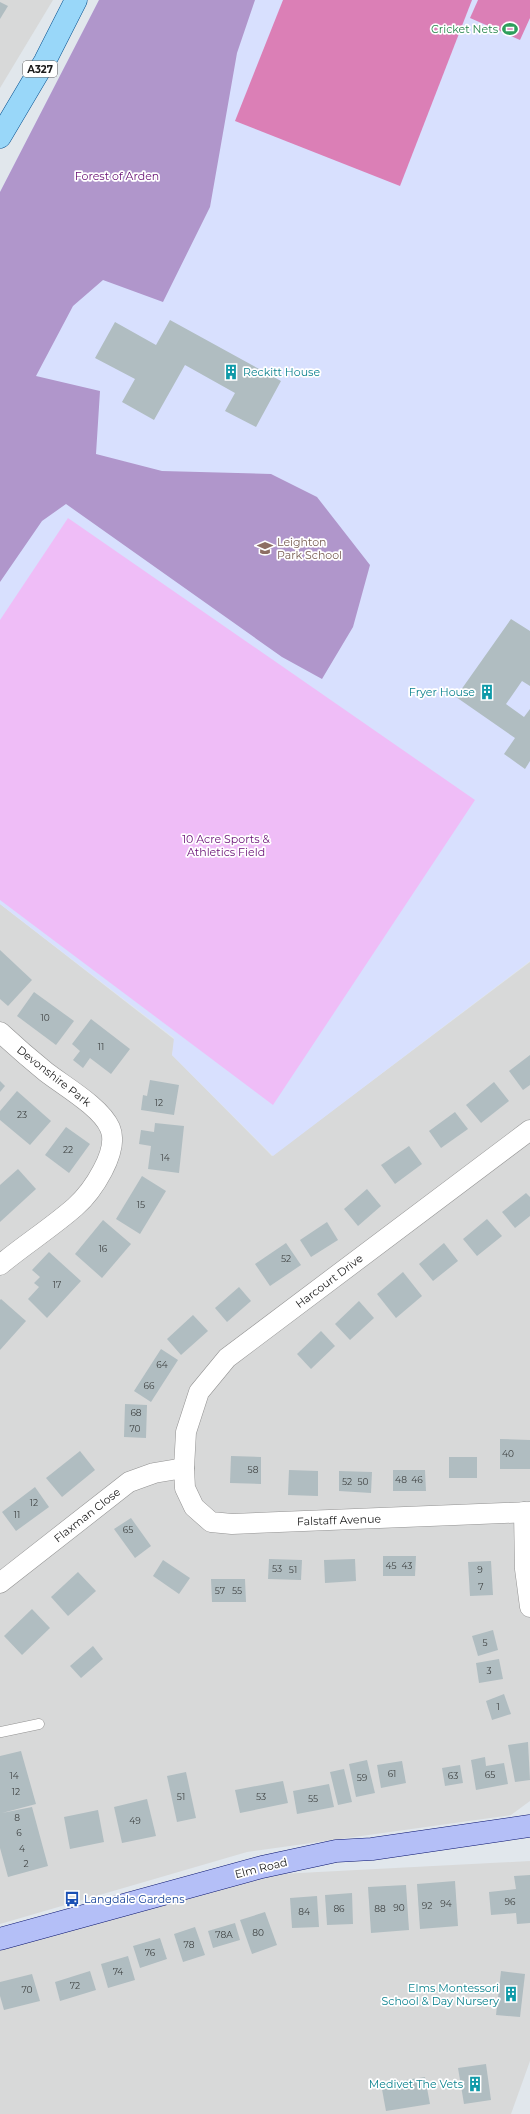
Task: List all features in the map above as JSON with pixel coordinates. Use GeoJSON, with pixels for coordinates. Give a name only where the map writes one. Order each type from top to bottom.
{"type":"FeatureCollection","features":[{"type":"Feature","properties":{"kind":"main road","name":"A327"},"geometry":{"type":"LineString","coordinates":[[0,137],[45,61],[76,0]]}},
{"type":"Feature","properties":{"kind":"main road","name":"Elm Road"},"geometry":{"type":"LineString","coordinates":[[0,1939],[262,1867],[336,1851],[372,1850],[529,1827]]}},
{"type":"Feature","properties":{"kind":"street","name":"Devonshire Park"},"geometry":{"type":"LineString","coordinates":[[0,1032],[46,1072],[95,1108],[110,1127],[113,1145],[106,1164],[92,1188],[76,1206],[0,1265]]}},
{"type":"Feature","properties":{"kind":"street","name":"Harcourt Drive"},"geometry":{"type":"LineString","coordinates":[[184,1468],[186,1432],[199,1392],[227,1358],[530,1130]]}},
{"type":"Feature","properties":{"kind":"street","name":"Falstaff Avenue"},"geometry":{"type":"LineString","coordinates":[[184,1468],[185,1488],[194,1507],[211,1522],[232,1524],[527,1512]]}},
{"type":"Feature","properties":{"kind":"street","name":"Flaxman Close"},"geometry":{"type":"LineString","coordinates":[[0,1583],[129,1482],[154,1473],[184,1468]]}},
{"type":"Feature","properties":{"kind":"street"},"geometry":{"type":"LineString","coordinates":[[527,1512],[525,1569],[530,1607]]}},
{"type":"Feature","properties":{"kind":"lane"},"geometry":{"type":"LineString","coordinates":[[0,1731],[39,1724]]}},
{"type":"Feature","properties":{"kind":"shaded area"},"geometry":{"type":"Polygon","coordinates":[[[0,0],[53,0],[0,88],[0,0]]]}},
{"type":"Feature","properties":{"kind":"shaded area","name":"Leighton Park School"},"geometry":{"type":"Polygon","coordinates":[[[99,0],[530,0],[530,961],[273,1156],[172,1055],[174,1038],[0,904],[0,192],[99,0]]]}},
{"type":"Feature","properties":{"kind":"shaded area"},"geometry":{"type":"Polygon","coordinates":[[[283,0],[472,0],[400,186],[235,121],[283,0]]]}},
{"type":"Feature","properties":{"kind":"shaded area","name":"Cricket Nets"},"geometry":{"type":"Polygon","coordinates":[[[478,0],[530,0],[530,18],[520,40],[470,18],[478,0]]]}},
{"type":"Feature","properties":{"kind":"shaded area"},"geometry":{"type":"Polygon","coordinates":[[[0,904],[175,1040],[172,1055],[272,1156],[530,962],[530,1801],[511,1815],[247,1852],[0,1924],[0,904]]]}},
{"type":"Feature","properties":{"kind":"shaded area"},"geometry":{"type":"Polygon","coordinates":[[[530,1861],[530,2061],[511,2114],[0,2114],[0,1946],[261,1875],[530,1861]]]}},
{"type":"Feature","properties":{"kind":"green space","name":"Forest of Arden"},"geometry":{"type":"Polygon","coordinates":[[[99,0],[255,0],[237,53],[210,207],[163,302],[103,280],[73,306],[36,376],[100,391],[96,454],[162,471],[271,474],[317,497],[370,565],[353,627],[322,679],[282,657],[66,504],[42,521],[0,582],[0,192],[99,0]]]}},
{"type":"Feature","properties":{"kind":"green space","name":"10 Acre Sports & Athletics Field"},"geometry":{"type":"Polygon","coordinates":[[[68,518],[475,800],[273,1105],[0,900],[0,620],[68,518]]]}},
{"type":"Feature","properties":{"kind":"building"},"geometry":{"type":"Polygon","coordinates":[[[0,2],[8,6],[0,19],[0,2]]]}},
{"type":"Feature","properties":{"kind":"building","name":"Reckitt House"},"geometry":{"type":"Polygon","coordinates":[[[170,320],[281,381],[256,427],[225,411],[235,393],[185,365],[154,420],[122,402],[135,379],[95,358],[115,322],[156,345],[170,320]]]}},
{"type":"Feature","properties":{"kind":"building","name":"Fryer House"},"geometry":{"type":"Polygon","coordinates":[[[511,619],[530,631],[530,686],[522,681],[506,704],[524,717],[530,709],[530,761],[525,769],[504,754],[515,738],[456,697],[511,619]]]}},
{"type":"Feature","properties":{"kind":"building"},"geometry":{"type":"Polygon","coordinates":[[[0,950],[32,980],[8,1006],[0,999],[0,950]]]}},
{"type":"Feature","properties":{"kind":"building"},"geometry":{"type":"Polygon","coordinates":[[[34,992],[74,1021],[56,1045],[17,1016],[34,992]]]}},
{"type":"Feature","properties":{"kind":"building"},"geometry":{"type":"Polygon","coordinates":[[[91,1019],[130,1049],[111,1074],[90,1058],[83,1068],[73,1060],[80,1051],[72,1044],[91,1019]]]}},
{"type":"Feature","properties":{"kind":"building"},"geometry":{"type":"Polygon","coordinates":[[[530,1055],[530,1085],[523,1090],[509,1071],[530,1055]]]}},
{"type":"Feature","properties":{"kind":"building"},"geometry":{"type":"Polygon","coordinates":[[[150,1080],[179,1085],[174,1115],[141,1110],[143,1095],[147,1096],[150,1080]]]}},
{"type":"Feature","properties":{"kind":"building"},"geometry":{"type":"Polygon","coordinates":[[[0,1081],[5,1086],[0,1092],[0,1081]]]}},
{"type":"Feature","properties":{"kind":"building"},"geometry":{"type":"Polygon","coordinates":[[[494,1082],[509,1101],[481,1123],[466,1105],[494,1082]]]}},
{"type":"Feature","properties":{"kind":"building"},"geometry":{"type":"Polygon","coordinates":[[[17,1091],[51,1121],[30,1145],[0,1120],[0,1111],[17,1091]]]}},
{"type":"Feature","properties":{"kind":"building"},"geometry":{"type":"Polygon","coordinates":[[[455,1112],[468,1129],[441,1148],[429,1131],[455,1112]]]}},
{"type":"Feature","properties":{"kind":"building"},"geometry":{"type":"Polygon","coordinates":[[[155,1123],[184,1126],[179,1173],[148,1169],[151,1146],[139,1144],[141,1130],[154,1132],[155,1123]]]}},
{"type":"Feature","properties":{"kind":"building"},"geometry":{"type":"Polygon","coordinates":[[[66,1127],[90,1144],[69,1173],[45,1155],[66,1127]]]}},
{"type":"Feature","properties":{"kind":"building"},"geometry":{"type":"Polygon","coordinates":[[[409,1146],[422,1164],[395,1184],[381,1165],[409,1146]]]}},
{"type":"Feature","properties":{"kind":"building"},"geometry":{"type":"Polygon","coordinates":[[[18,1169],[36,1189],[0,1222],[0,1185],[18,1169]]]}},
{"type":"Feature","properties":{"kind":"building"},"geometry":{"type":"Polygon","coordinates":[[[142,1176],[166,1191],[140,1234],[116,1219],[142,1176]]]}},
{"type":"Feature","properties":{"kind":"building"},"geometry":{"type":"Polygon","coordinates":[[[367,1189],[381,1206],[358,1226],[344,1209],[367,1189]]]}},
{"type":"Feature","properties":{"kind":"building"},"geometry":{"type":"Polygon","coordinates":[[[526,1193],[530,1197],[530,1216],[515,1228],[502,1212],[526,1193]]]}},
{"type":"Feature","properties":{"kind":"building"},"geometry":{"type":"Polygon","coordinates":[[[487,1219],[502,1236],[477,1256],[463,1239],[487,1219]]]}},
{"type":"Feature","properties":{"kind":"building"},"geometry":{"type":"Polygon","coordinates":[[[103,1220],[131,1244],[102,1278],[75,1254],[103,1220]]]}},
{"type":"Feature","properties":{"kind":"building"},"geometry":{"type":"Polygon","coordinates":[[[327,1222],[338,1240],[311,1257],[300,1240],[327,1222]]]}},
{"type":"Feature","properties":{"kind":"building"},"geometry":{"type":"Polygon","coordinates":[[[286,1243],[301,1265],[270,1286],[255,1264],[286,1243]]]}},
{"type":"Feature","properties":{"kind":"building"},"geometry":{"type":"Polygon","coordinates":[[[444,1243],[458,1261],[433,1281],[419,1264],[444,1243]]]}},
{"type":"Feature","properties":{"kind":"building"},"geometry":{"type":"Polygon","coordinates":[[[49,1252],[81,1281],[47,1318],[28,1299],[39,1287],[34,1283],[40,1277],[32,1270],[49,1252]]]}},
{"type":"Feature","properties":{"kind":"building"},"geometry":{"type":"Polygon","coordinates":[[[403,1272],[422,1296],[396,1318],[377,1294],[403,1272]]]}},
{"type":"Feature","properties":{"kind":"building"},"geometry":{"type":"Polygon","coordinates":[[[239,1287],[251,1301],[227,1322],[215,1308],[239,1287]]]}},
{"type":"Feature","properties":{"kind":"building"},"geometry":{"type":"Polygon","coordinates":[[[1,1299],[26,1321],[0,1350],[0,1300],[1,1299]]]}},
{"type":"Feature","properties":{"kind":"building"},"geometry":{"type":"Polygon","coordinates":[[[359,1301],[374,1318],[350,1340],[335,1324],[359,1301]]]}},
{"type":"Feature","properties":{"kind":"building"},"geometry":{"type":"Polygon","coordinates":[[[193,1315],[208,1331],[181,1355],[167,1339],[193,1315]]]}},
{"type":"Feature","properties":{"kind":"building"},"geometry":{"type":"Polygon","coordinates":[[[321,1331],[335,1346],[311,1369],[297,1354],[321,1331]]]}},
{"type":"Feature","properties":{"kind":"building"},"geometry":{"type":"Polygon","coordinates":[[[161,1349],[178,1360],[151,1402],[134,1391],[161,1349]]]}},
{"type":"Feature","properties":{"kind":"building"},"geometry":{"type":"Polygon","coordinates":[[[125,1404],[147,1405],[146,1438],[124,1437],[125,1404]]]}},
{"type":"Feature","properties":{"kind":"building"},"geometry":{"type":"Polygon","coordinates":[[[500,1439],[530,1440],[530,1469],[500,1469],[500,1439]]]}},
{"type":"Feature","properties":{"kind":"building"},"geometry":{"type":"Polygon","coordinates":[[[80,1451],[95,1470],[62,1497],[46,1478],[80,1451]]]}},
{"type":"Feature","properties":{"kind":"building"},"geometry":{"type":"Polygon","coordinates":[[[231,1456],[261,1457],[261,1484],[230,1483],[231,1456]]]}},
{"type":"Feature","properties":{"kind":"building"},"geometry":{"type":"Polygon","coordinates":[[[449,1457],[477,1457],[477,1478],[449,1478],[449,1457]]]}},
{"type":"Feature","properties":{"kind":"building"},"geometry":{"type":"Polygon","coordinates":[[[289,1470],[318,1471],[318,1496],[288,1495],[289,1470]]]}},
{"type":"Feature","properties":{"kind":"building"},"geometry":{"type":"Polygon","coordinates":[[[393,1470],[425,1470],[426,1491],[393,1491],[393,1470]]]}},
{"type":"Feature","properties":{"kind":"building"},"geometry":{"type":"Polygon","coordinates":[[[339,1471],[372,1472],[371,1493],[339,1491],[339,1471]]]}},
{"type":"Feature","properties":{"kind":"building"},"geometry":{"type":"Polygon","coordinates":[[[35,1487],[49,1507],[16,1531],[2,1512],[35,1487]]]}},
{"type":"Feature","properties":{"kind":"building"},"geometry":{"type":"Polygon","coordinates":[[[131,1518],[151,1546],[135,1558],[114,1529],[131,1518]]]}},
{"type":"Feature","properties":{"kind":"building"},"geometry":{"type":"Polygon","coordinates":[[[383,1556],[416,1556],[415,1576],[383,1576],[383,1556]]]}},
{"type":"Feature","properties":{"kind":"building"},"geometry":{"type":"Polygon","coordinates":[[[269,1559],[302,1560],[301,1580],[268,1579],[269,1559]]]}},
{"type":"Feature","properties":{"kind":"building"},"geometry":{"type":"Polygon","coordinates":[[[355,1559],[356,1581],[325,1583],[324,1560],[355,1559]]]}},
{"type":"Feature","properties":{"kind":"building"},"geometry":{"type":"Polygon","coordinates":[[[163,1560],[190,1578],[179,1594],[153,1576],[163,1560]]]}},
{"type":"Feature","properties":{"kind":"building"},"geometry":{"type":"Polygon","coordinates":[[[491,1561],[493,1595],[470,1596],[468,1562],[491,1561]]]}},
{"type":"Feature","properties":{"kind":"building"},"geometry":{"type":"Polygon","coordinates":[[[78,1572],[96,1591],[68,1616],[51,1597],[78,1572]]]}},
{"type":"Feature","properties":{"kind":"building"},"geometry":{"type":"Polygon","coordinates":[[[211,1579],[245,1579],[246,1602],[212,1602],[211,1579]]]}},
{"type":"Feature","properties":{"kind":"building"},"geometry":{"type":"Polygon","coordinates":[[[32,1609],[50,1628],[22,1655],[4,1636],[32,1609]]]}},
{"type":"Feature","properties":{"kind":"building"},"geometry":{"type":"Polygon","coordinates":[[[493,1630],[498,1650],[478,1656],[472,1636],[493,1630]]]}},
{"type":"Feature","properties":{"kind":"building"},"geometry":{"type":"Polygon","coordinates":[[[93,1646],[103,1659],[81,1678],[70,1666],[93,1646]]]}},
{"type":"Feature","properties":{"kind":"building"},"geometry":{"type":"Polygon","coordinates":[[[499,1659],[503,1679],[479,1683],[476,1663],[499,1659]]]}},
{"type":"Feature","properties":{"kind":"building"},"geometry":{"type":"Polygon","coordinates":[[[504,1694],[511,1714],[492,1720],[486,1701],[504,1694]]]}},
{"type":"Feature","properties":{"kind":"building"},"geometry":{"type":"Polygon","coordinates":[[[528,1742],[530,1780],[515,1782],[508,1745],[528,1742]]]}},
{"type":"Feature","properties":{"kind":"building"},"geometry":{"type":"Polygon","coordinates":[[[21,1751],[36,1804],[2,1813],[32,1807],[48,1866],[8,1877],[0,1848],[0,1756],[21,1751]]]}},
{"type":"Feature","properties":{"kind":"building"},"geometry":{"type":"Polygon","coordinates":[[[485,1757],[486,1766],[504,1763],[508,1784],[476,1790],[471,1760],[485,1757]]]}},
{"type":"Feature","properties":{"kind":"building"},"geometry":{"type":"Polygon","coordinates":[[[367,1760],[375,1793],[356,1797],[349,1764],[367,1760]]]}},
{"type":"Feature","properties":{"kind":"building"},"geometry":{"type":"Polygon","coordinates":[[[402,1761],[406,1783],[381,1788],[377,1765],[402,1761]]]}},
{"type":"Feature","properties":{"kind":"building"},"geometry":{"type":"Polygon","coordinates":[[[460,1765],[463,1783],[445,1786],[442,1768],[460,1765]]]}},
{"type":"Feature","properties":{"kind":"building"},"geometry":{"type":"Polygon","coordinates":[[[344,1769],[352,1802],[338,1805],[330,1772],[344,1769]]]}},
{"type":"Feature","properties":{"kind":"building"},"geometry":{"type":"Polygon","coordinates":[[[186,1772],[196,1818],[177,1822],[167,1776],[186,1772]]]}},
{"type":"Feature","properties":{"kind":"building"},"geometry":{"type":"Polygon","coordinates":[[[283,1781],[288,1803],[240,1813],[235,1790],[283,1781]]]}},
{"type":"Feature","properties":{"kind":"building"},"geometry":{"type":"Polygon","coordinates":[[[329,1784],[334,1807],[297,1814],[293,1791],[329,1784]]]}},
{"type":"Feature","properties":{"kind":"building"},"geometry":{"type":"Polygon","coordinates":[[[147,1799],[156,1836],[122,1843],[114,1807],[147,1799]]]}},
{"type":"Feature","properties":{"kind":"building"},"geometry":{"type":"Polygon","coordinates":[[[98,1810],[104,1842],[70,1849],[64,1817],[98,1810]]]}},
{"type":"Feature","properties":{"kind":"building"},"geometry":{"type":"Polygon","coordinates":[[[530,1875],[530,1923],[517,1924],[516,1913],[491,1915],[489,1892],[516,1889],[514,1876],[530,1875]]]}},
{"type":"Feature","properties":{"kind":"building"},"geometry":{"type":"Polygon","coordinates":[[[455,1881],[458,1926],[420,1929],[417,1884],[455,1881]]]}},
{"type":"Feature","properties":{"kind":"building"},"geometry":{"type":"Polygon","coordinates":[[[406,1885],[409,1930],[371,1933],[368,1887],[406,1885]]]}},
{"type":"Feature","properties":{"kind":"building"},"geometry":{"type":"Polygon","coordinates":[[[352,1893],[353,1924],[327,1925],[325,1895],[352,1893]]]}},
{"type":"Feature","properties":{"kind":"building"},"geometry":{"type":"Polygon","coordinates":[[[317,1896],[319,1927],[292,1928],[290,1898],[317,1896]]]}},
{"type":"Feature","properties":{"kind":"building"},"geometry":{"type":"Polygon","coordinates":[[[265,1912],[277,1945],[252,1954],[240,1920],[265,1912]]]}},
{"type":"Feature","properties":{"kind":"building"},"geometry":{"type":"Polygon","coordinates":[[[235,1923],[240,1940],[213,1948],[208,1931],[235,1923]]]}},
{"type":"Feature","properties":{"kind":"building"},"geometry":{"type":"Polygon","coordinates":[[[195,1927],[205,1955],[183,1962],[174,1934],[195,1927]]]}},
{"type":"Feature","properties":{"kind":"building"},"geometry":{"type":"Polygon","coordinates":[[[160,1938],[167,1959],[140,1968],[133,1946],[160,1938]]]}},
{"type":"Feature","properties":{"kind":"building"},"geometry":{"type":"Polygon","coordinates":[[[128,1956],[135,1980],[108,1988],[101,1964],[128,1956]]]}},
{"type":"Feature","properties":{"kind":"building"},"geometry":{"type":"Polygon","coordinates":[[[90,1971],[96,1990],[60,2001],[55,1982],[90,1971]]]}},
{"type":"Feature","properties":{"kind":"building","name":"Elms Montessori School & Day Nursery"},"geometry":{"type":"Polygon","coordinates":[[[501,1971],[525,1974],[520,2017],[496,2015],[501,1971]]]}},
{"type":"Feature","properties":{"kind":"building"},"geometry":{"type":"Polygon","coordinates":[[[32,1974],[40,2001],[4,2010],[0,1996],[0,1982],[32,1974]]]}},
{"type":"Feature","properties":{"kind":"building","name":"Medivet The Vets"},"geometry":{"type":"Polygon","coordinates":[[[486,2064],[491,2100],[464,2104],[458,2068],[486,2064]]]}},
{"type":"Feature","properties":{"kind":"building"},"geometry":{"type":"Polygon","coordinates":[[[425,2077],[430,2104],[386,2111],[381,2084],[425,2077]]]}},
{"type":"Feature","properties":{"kind":"place","name":"Cricket Nets"},"geometry":{"type":"Point","coordinates":[510,29]}},
{"type":"Feature","properties":{"kind":"place","name":"Reckitt House"},"geometry":{"type":"Point","coordinates":[231,372]}},
{"type":"Feature","properties":{"kind":"place","name":"Leighton Park School"},"geometry":{"type":"Point","coordinates":[265,548]}},
{"type":"Feature","properties":{"kind":"place","name":"Fryer House"},"geometry":{"type":"Point","coordinates":[487,692]}},
{"type":"Feature","properties":{"kind":"place","name":"Langdale Gardens"},"geometry":{"type":"Point","coordinates":[72,1899]}},
{"type":"Feature","properties":{"kind":"place","name":"Elms Montessori School & Day Nursery"},"geometry":{"type":"Point","coordinates":[511,1994]}},
{"type":"Feature","properties":{"kind":"place","name":"Medivet The Vets"},"geometry":{"type":"Point","coordinates":[475,2084]}}]}
